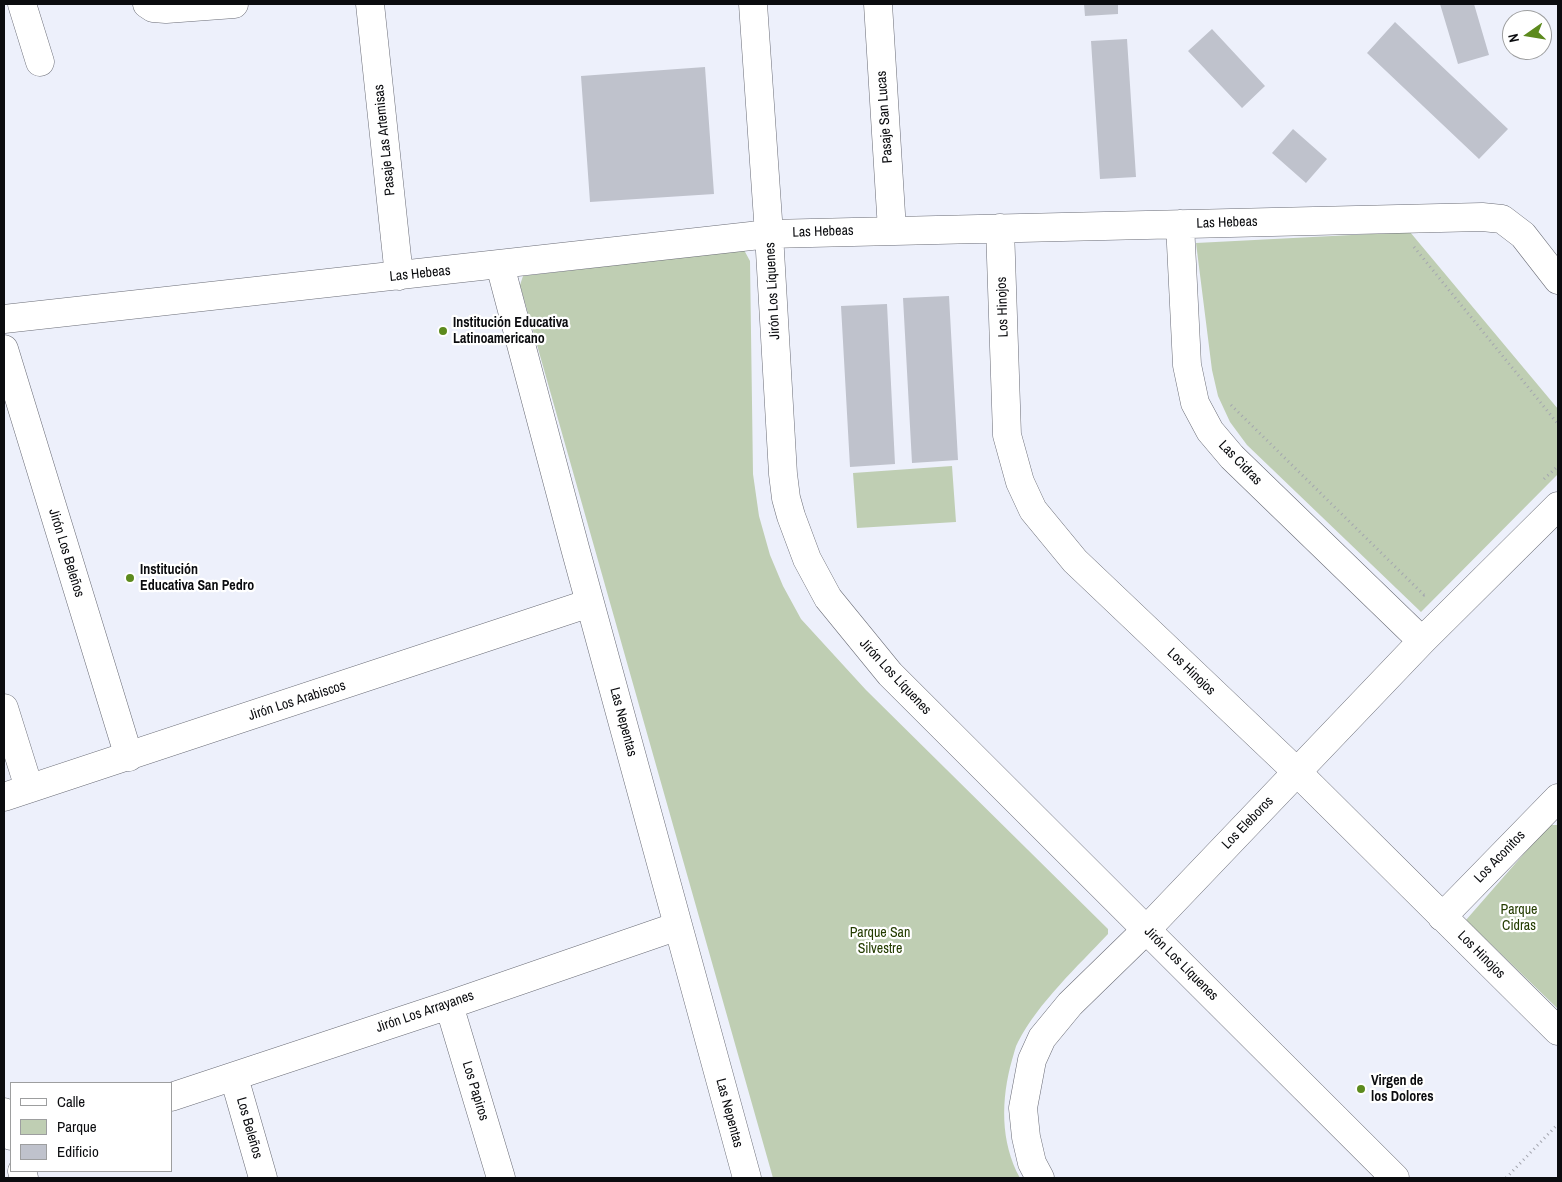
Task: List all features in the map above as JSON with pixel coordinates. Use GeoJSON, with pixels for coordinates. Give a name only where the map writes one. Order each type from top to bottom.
{"type":"FeatureCollection","features":[{"type":"Feature","properties":{"kind":"street"},"geometry":{"type":"LineString","coordinates":[[22,4],[40,62]]}},
{"type":"Feature","properties":{"kind":"street"},"geometry":{"type":"LineString","coordinates":[[150,6],[166,9],[234,4]]}},
{"type":"Feature","properties":{"kind":"street","name":"Pasaje Las Artemisas"},"geometry":{"type":"LineString","coordinates":[[370,4],[399,276]]}},
{"type":"Feature","properties":{"kind":"street","name":"Jirón Los Líquenes"},"geometry":{"type":"LineString","coordinates":[[753,4],[783,474],[791,516],[807,559],[828,598],[890,674],[1395,1178]]}},
{"type":"Feature","properties":{"kind":"street","name":"Pasaje San Lucas"},"geometry":{"type":"LineString","coordinates":[[878,4],[892,230]]}},
{"type":"Feature","properties":{"kind":"street","name":"Las Hebeas"},"geometry":{"type":"LineString","coordinates":[[4,318],[769,234],[892,230],[1482,217],[1502,219],[1524,235],[1558,280]]}},
{"type":"Feature","properties":{"kind":"street","name":"Las Cidras"},"geometry":{"type":"LineString","coordinates":[[1180,224],[1187,365],[1195,403],[1210,431],[1232,457],[1422,642]]}},
{"type":"Feature","properties":{"kind":"street","name":"Los Hinojos"},"geometry":{"type":"LineString","coordinates":[[1000,228],[1007,435],[1020,482],[1033,510],[1075,561],[1297,772],[1558,1031]]}},
{"type":"Feature","properties":{"kind":"street","name":"Las Nepentas"},"geometry":{"type":"LineString","coordinates":[[500,265],[747,1178]]}},
{"type":"Feature","properties":{"kind":"street","name":"Jirón Los Beleños"},"geometry":{"type":"LineString","coordinates":[[4,349],[128,757]]}},
{"type":"Feature","properties":{"kind":"street","name":"Los Eleboros"},"geometry":{"type":"LineString","coordinates":[[1040,1178],[1032,1163],[1023,1108],[1032,1060],[1042,1038],[1070,1004],[1146,930],[1422,642],[1558,506]]}},
{"type":"Feature","properties":{"kind":"street","name":"Jirón Los Arabiscos"},"geometry":{"type":"LineString","coordinates":[[16,792],[128,757],[590,603]]}},
{"type":"Feature","properties":{"kind":"street"},"geometry":{"type":"LineString","coordinates":[[4,708],[16,792]]}},
{"type":"Feature","properties":{"kind":"street","name":"Los Aconitos"},"geometry":{"type":"LineString","coordinates":[[1442,917],[1556,803]]}},
{"type":"Feature","properties":{"kind":"street","name":"Jirón Los Arrayanes"},"geometry":{"type":"LineString","coordinates":[[172,1097],[449,1005],[678,926]]}},
{"type":"Feature","properties":{"kind":"street","name":"Los Papiros"},"geometry":{"type":"LineString","coordinates":[[449,1005],[501,1178]]}},
{"type":"Feature","properties":{"kind":"street","name":"Los Beleños"},"geometry":{"type":"LineString","coordinates":[[234,1077],[263,1178]]}},
{"type":"Feature","properties":{"kind":"street"},"geometry":{"type":"LineString","coordinates":[[4,1112],[10,1133]]}},
{"type":"Feature","properties":{"kind":"path"},"geometry":{"type":"LineString","coordinates":[[1414,247],[1558,424]]}},
{"type":"Feature","properties":{"kind":"path"},"geometry":{"type":"LineString","coordinates":[[1227,398],[1231,406],[1424,595]]}},
{"type":"Feature","properties":{"kind":"path"},"geometry":{"type":"LineString","coordinates":[[1506,1178],[1558,1124]]}},
{"type":"Feature","properties":{"kind":"green space"},"geometry":{"type":"Polygon","coordinates":[[[1410,232],[1558,409],[1558,474],[1421,612],[1247,445],[1230,422],[1218,396],[1212,370],[1196,243],[1410,232]]]}},
{"type":"Feature","properties":{"kind":"green space","name":"Parque San Silvestre"},"geometry":{"type":"Polygon","coordinates":[[[744,250],[750,261],[753,474],[759,516],[770,555],[783,586],[801,619],[866,690],[1108,929],[1108,934],[1047,999],[1026,1027],[1016,1046],[1008,1075],[1004,1120],[1009,1150],[1020,1178],[773,1178],[520,285],[523,276],[744,250]]]}},
{"type":"Feature","properties":{"kind":"green space"},"geometry":{"type":"Polygon","coordinates":[[[952,466],[956,522],[857,528],[853,473],[952,466]]]}},
{"type":"Feature","properties":{"kind":"green space","name":"Parque Cidras"},"geometry":{"type":"Polygon","coordinates":[[[1549,825],[1558,825],[1558,1009],[1466,920],[1549,825]]]}},
{"type":"Feature","properties":{"kind":"building"},"geometry":{"type":"Polygon","coordinates":[[[1084,4],[1118,4],[1118,14],[1085,16],[1084,4]]]}},
{"type":"Feature","properties":{"kind":"building"},"geometry":{"type":"Polygon","coordinates":[[[1440,4],[1474,4],[1489,55],[1458,64],[1440,4]]]}},
{"type":"Feature","properties":{"kind":"building"},"geometry":{"type":"Polygon","coordinates":[[[1395,22],[1508,129],[1479,159],[1367,53],[1395,22]]]}},
{"type":"Feature","properties":{"kind":"building"},"geometry":{"type":"Polygon","coordinates":[[[1212,29],[1265,86],[1242,108],[1188,51],[1212,29]]]}},
{"type":"Feature","properties":{"kind":"building"},"geometry":{"type":"Polygon","coordinates":[[[1127,39],[1136,177],[1100,179],[1091,41],[1127,39]]]}},
{"type":"Feature","properties":{"kind":"building"},"geometry":{"type":"Polygon","coordinates":[[[705,67],[714,194],[590,202],[581,76],[705,67]]]}},
{"type":"Feature","properties":{"kind":"building"},"geometry":{"type":"Polygon","coordinates":[[[1293,129],[1327,159],[1306,183],[1272,153],[1293,129]]]}},
{"type":"Feature","properties":{"kind":"building"},"geometry":{"type":"Polygon","coordinates":[[[949,296],[958,460],[912,463],[903,298],[949,296]]]}},
{"type":"Feature","properties":{"kind":"building"},"geometry":{"type":"Polygon","coordinates":[[[887,304],[895,464],[850,467],[841,306],[887,304]]]}},
{"type":"Feature","properties":{"kind":"place","name":"Institución Educativa Latinoamericano"},"geometry":{"type":"Point","coordinates":[443,331]}},
{"type":"Feature","properties":{"kind":"place","name":"Institución Educativa San Pedro"},"geometry":{"type":"Point","coordinates":[130,578]}},
{"type":"Feature","properties":{"kind":"place","name":"Virgen de los Dolores"},"geometry":{"type":"Point","coordinates":[1361,1089]}}]}
